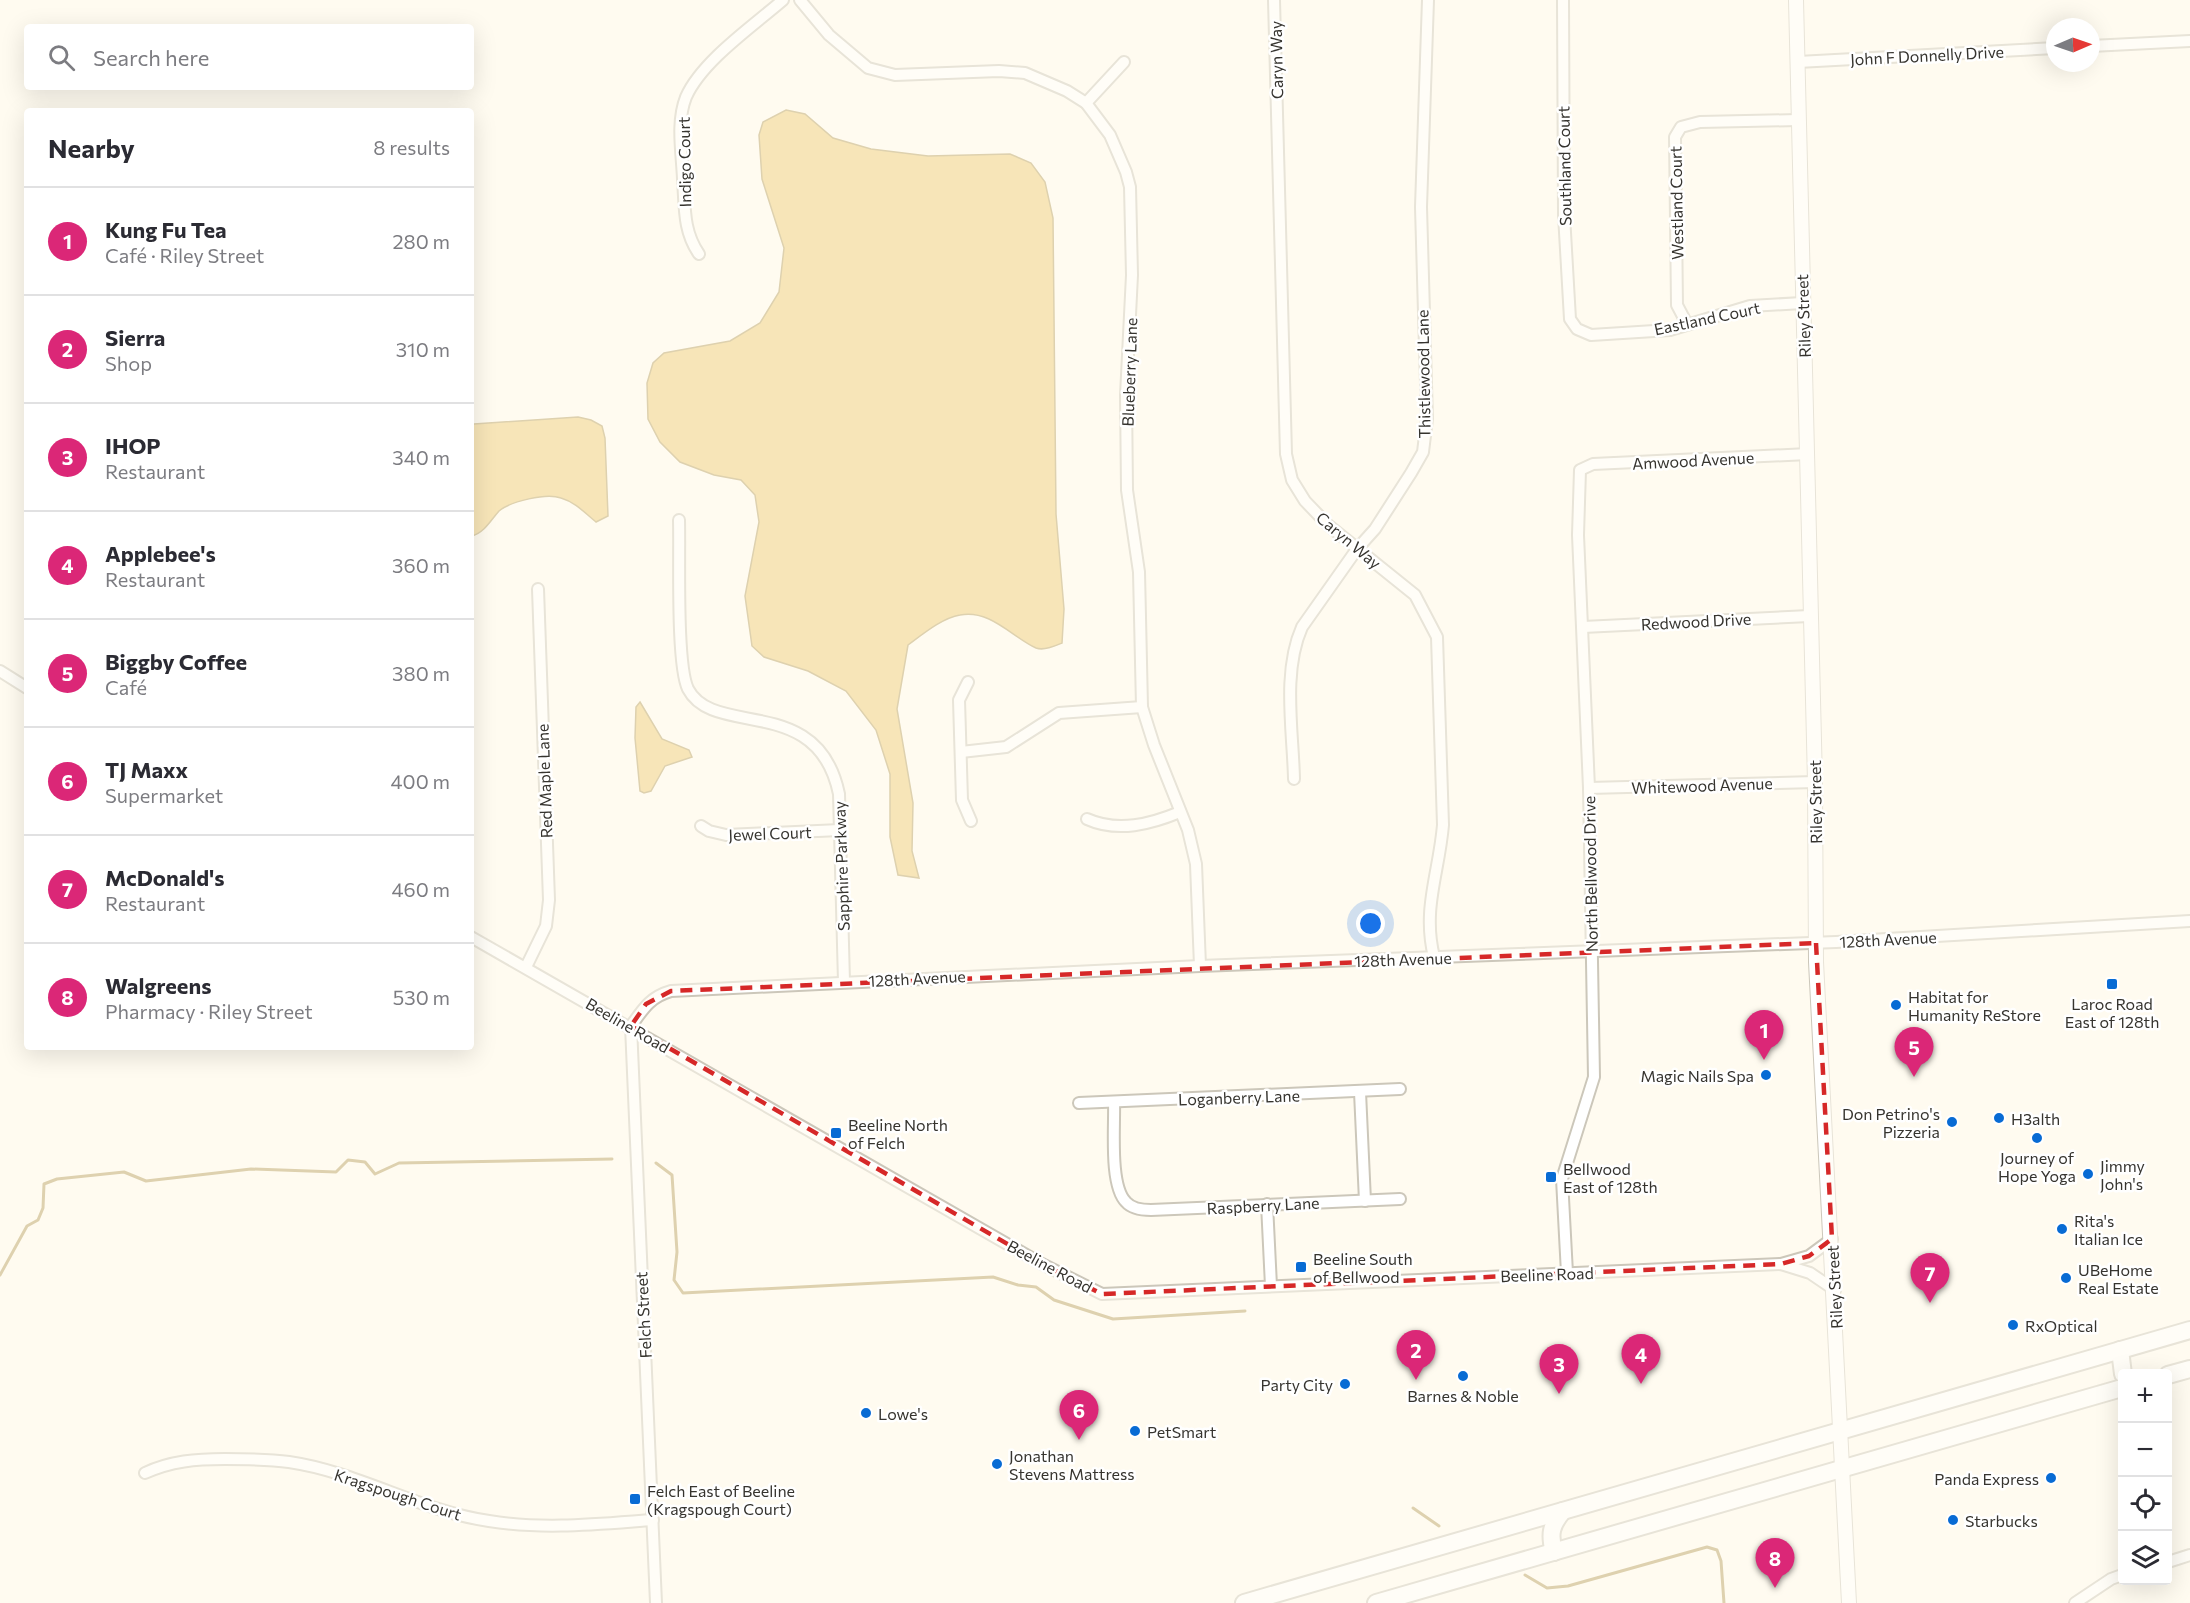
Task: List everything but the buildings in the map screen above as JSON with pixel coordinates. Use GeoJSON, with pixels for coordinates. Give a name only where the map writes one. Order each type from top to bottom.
{"type":"FeatureCollection","features":[{"type":"Feature","properties":{"kind":"highway"},"geometry":{"type":"LineString","coordinates":[[1244,1603],[2190,1330]]}},
{"type":"Feature","properties":{"kind":"highway"},"geometry":{"type":"LineString","coordinates":[[2120,1350],[2122,1369]]}},
{"type":"Feature","properties":{"kind":"highway"},"geometry":{"type":"LineString","coordinates":[[2172,1374],[2190,1369]]}},
{"type":"Feature","properties":{"kind":"highway"},"geometry":{"type":"LineString","coordinates":[[1376,1603],[2117,1390]]}},
{"type":"Feature","properties":{"kind":"highway"},"geometry":{"type":"LineString","coordinates":[[1554,1552],[1552,1526],[1563,1511]]}},
{"type":"Feature","properties":{"kind":"main road","name":"Riley Street"},"geometry":{"type":"LineString","coordinates":[[1796,0],[1802,303],[1808,454],[1809,616],[1815,782],[1816,943],[1849,1603]]}},
{"type":"Feature","properties":{"kind":"street","name":"Indigo Court"},"geometry":{"type":"LineString","coordinates":[[699,254],[686,228],[680,123],[686,97],[702,73],[718,57],[783,0]]}},
{"type":"Feature","properties":{"kind":"street","name":"Blueberry Lane"},"geometry":{"type":"LineString","coordinates":[[800,0],[829,35],[868,68],[895,75],[999,71],[1024,73],[1067,91],[1086,104],[1110,135],[1126,172],[1130,187],[1132,276],[1126,395],[1127,490],[1139,572],[1142,706],[1196,864],[1200,966]]}},
{"type":"Feature","properties":{"kind":"street","name":"Caryn Way"},"geometry":{"type":"LineString","coordinates":[[1274,0],[1286,454],[1292,480],[1305,501],[1328,525],[1415,595],[1437,637],[1443,825],[1441,851],[1428,921],[1434,957]]}},
{"type":"Feature","properties":{"kind":"street","name":"Thistlewood Lane"},"geometry":{"type":"LineString","coordinates":[[1294,779],[1292,684],[1296,641],[1302,627],[1357,549],[1375,529],[1423,452],[1427,419],[1421,207],[1428,0]]}},
{"type":"Feature","properties":{"kind":"street","name":"Southland Court"},"geometry":{"type":"LineString","coordinates":[[1563,0],[1564,215],[1570,319],[1577,330]]}},
{"type":"Feature","properties":{"kind":"street"},"geometry":{"type":"LineString","coordinates":[[2100,46],[2190,41]]}},
{"type":"Feature","properties":{"kind":"street","name":"John F Donnelly Drive"},"geometry":{"type":"LineString","coordinates":[[1798,62],[2046,48]]}},
{"type":"Feature","properties":{"kind":"street"},"geometry":{"type":"LineString","coordinates":[[1086,104],[1124,62]]}},
{"type":"Feature","properties":{"kind":"street","name":"Westland Court"},"geometry":{"type":"LineString","coordinates":[[1687,324],[1677,305],[1675,137],[1681,127],[1700,122],[1798,120]]}},
{"type":"Feature","properties":{"kind":"street","name":"Eastland Court"},"geometry":{"type":"LineString","coordinates":[[1577,330],[1591,335],[1670,330],[1750,306],[1802,303]]}},
{"type":"Feature","properties":{"kind":"street","name":"Amwood Avenue"},"geometry":{"type":"LineString","coordinates":[[1580,470],[1593,464],[1808,454]]}},
{"type":"Feature","properties":{"kind":"street","name":"North Bellwood Drive"},"geometry":{"type":"LineString","coordinates":[[1566,1273],[1562,1179],[1594,1077],[1588,788],[1578,535],[1580,470]]}},
{"type":"Feature","properties":{"kind":"street","name":"Sapphire Parkway"},"geometry":{"type":"LineString","coordinates":[[679,520],[682,657],[687,686],[699,703],[707,709],[786,727],[814,746],[826,759],[837,781],[844,982]]}},
{"type":"Feature","properties":{"kind":"street","name":"Red Maple Lane"},"geometry":{"type":"LineString","coordinates":[[526,967],[546,926],[549,900],[538,589]]}},
{"type":"Feature","properties":{"kind":"street","name":"Redwood Drive"},"geometry":{"type":"LineString","coordinates":[[1583,627],[1809,616]]}},
{"type":"Feature","properties":{"kind":"street"},"geometry":{"type":"LineString","coordinates":[[0,671],[24,686]]}},
{"type":"Feature","properties":{"kind":"street"},"geometry":{"type":"LineString","coordinates":[[968,682],[959,700],[962,800],[971,821]]}},
{"type":"Feature","properties":{"kind":"street"},"geometry":{"type":"LineString","coordinates":[[961,752],[1006,747],[1059,713],[1142,706]]}},
{"type":"Feature","properties":{"kind":"street","name":"Whitewood Avenue"},"geometry":{"type":"LineString","coordinates":[[1588,788],[1815,782]]}},
{"type":"Feature","properties":{"kind":"street"},"geometry":{"type":"LineString","coordinates":[[1087,819],[1111,826],[1153,824],[1180,812]]}},
{"type":"Feature","properties":{"kind":"street","name":"Jewel Court"},"geometry":{"type":"LineString","coordinates":[[701,826],[709,831],[726,835],[840,830]]}},
{"type":"Feature","properties":{"kind":"street","name":"128th Avenue"},"geometry":{"type":"LineString","coordinates":[[632,1026],[646,1004],[657,995],[671,991],[1200,966],[1816,943],[2190,921]]}},
{"type":"Feature","properties":{"kind":"street","name":"Beeline Road"},"geometry":{"type":"LineString","coordinates":[[474,939],[632,1026],[1042,1264],[1102,1294],[1781,1264],[1809,1256],[1832,1239]]}},
{"type":"Feature","properties":{"kind":"street","name":"Felch Street"},"geometry":{"type":"LineString","coordinates":[[632,1026],[656,1603]]}},
{"type":"Feature","properties":{"kind":"street","name":"Loganberry Lane"},"geometry":{"type":"LineString","coordinates":[[1079,1103],[1400,1089]]}},
{"type":"Feature","properties":{"kind":"street"},"geometry":{"type":"LineString","coordinates":[[1360,1092],[1365,1200]]}},
{"type":"Feature","properties":{"kind":"street","name":"Raspberry Lane"},"geometry":{"type":"LineString","coordinates":[[1114,1101],[1116,1178],[1121,1197],[1127,1204],[1151,1210],[1400,1199]]}},
{"type":"Feature","properties":{"kind":"street"},"geometry":{"type":"LineString","coordinates":[[1267,1204],[1271,1286]]}},
{"type":"Feature","properties":{"kind":"street","name":"Beeline Road"},"geometry":{"type":"LineString","coordinates":[[1781,1264],[1810,1273],[1834,1290]]}},
{"type":"Feature","properties":{"kind":"street","name":"Kragspough Court"},"geometry":{"type":"LineString","coordinates":[[146,1473],[168,1462],[212,1460],[289,1462],[350,1478],[406,1498],[488,1521],[561,1526],[653,1520]]}},
{"type":"Feature","properties":{"kind":"street"},"geometry":{"type":"LineString","coordinates":[[2172,1561],[2190,1555]]}},
{"type":"Feature","properties":{"kind":"street"},"geometry":{"type":"LineString","coordinates":[[2075,1603],[2118,1576]]}},
{"type":"Feature","properties":{"kind":"highlighted area"},"geometry":{"type":"Polygon","coordinates":[[[1816,943],[1832,1239],[1809,1256],[1781,1264],[1102,1294],[1042,1264],[631,1026],[646,1004],[671,991],[1816,943]]]}},
{"type":"Feature","properties":{"kind":"shaded area"},"geometry":{"type":"Polygon","coordinates":[[[786,110],[805,114],[833,138],[871,149],[928,156],[1010,154],[1031,163],[1045,182],[1053,218],[1056,514],[1064,609],[1062,643],[1039,649],[991,620],[971,614],[946,619],[908,645],[897,709],[913,803],[912,851],[919,878],[898,875],[890,837],[890,774],[876,730],[846,691],[808,671],[764,657],[752,646],[745,596],[759,522],[755,495],[741,480],[714,475],[680,462],[660,442],[648,419],[647,383],[653,363],[664,353],[730,341],[760,323],[779,292],[784,248],[762,179],[759,135],[763,122],[786,110]]]}},
{"type":"Feature","properties":{"kind":"shaded area"},"geometry":{"type":"Polygon","coordinates":[[[578,417],[602,426],[605,438],[608,516],[596,522],[571,502],[555,497],[538,497],[504,507],[484,529],[474,535],[474,424],[578,417]]]}},
{"type":"Feature","properties":{"kind":"shaded area"},"geometry":{"type":"Polygon","coordinates":[[[640,702],[662,739],[689,750],[692,757],[665,766],[651,791],[644,793],[640,791],[635,738],[636,707],[640,702]]]}},
{"type":"Feature","properties":{"kind":"waterway"},"geometry":{"type":"LineString","coordinates":[[0,1275],[27,1226],[38,1220],[43,1208],[44,1184],[57,1179],[124,1172],[146,1181],[251,1169],[336,1172],[348,1160],[365,1162],[375,1174],[399,1163],[612,1159]]}},
{"type":"Feature","properties":{"kind":"waterway"},"geometry":{"type":"LineString","coordinates":[[656,1163],[672,1175],[677,1252],[674,1280],[683,1293],[993,1277],[1018,1285],[1036,1287],[1054,1300],[1113,1319],[1245,1311]]}},
{"type":"Feature","properties":{"kind":"waterway"},"geometry":{"type":"LineString","coordinates":[[1413,1508],[1439,1526]]}},
{"type":"Feature","properties":{"kind":"waterway"},"geometry":{"type":"LineString","coordinates":[[1525,1575],[1547,1588],[1568,1586],[1707,1547],[1717,1550],[1721,1561],[1724,1603]]}},
{"type":"Feature","properties":{"kind":"place","name":"Laroc Road East of 128th"},"geometry":{"type":"Point","coordinates":[2112,984]}},
{"type":"Feature","properties":{"kind":"place","name":"Habitat for Humanity ReStore"},"geometry":{"type":"Point","coordinates":[1896,1005]}},
{"type":"Feature","properties":{"kind":"place","name":"Kung Fu Tea"},"geometry":{"type":"Point","coordinates":[1764,1060]}},
{"type":"Feature","properties":{"kind":"place","name":"Magic Nails Spa"},"geometry":{"type":"Point","coordinates":[1766,1075]}},
{"type":"Feature","properties":{"kind":"place","name":"Biggby Coffee"},"geometry":{"type":"Point","coordinates":[1914,1077]}},
{"type":"Feature","properties":{"kind":"place","name":"H3alth"},"geometry":{"type":"Point","coordinates":[1999,1118]}},
{"type":"Feature","properties":{"kind":"place","name":"Don Petrino's Pizzeria"},"geometry":{"type":"Point","coordinates":[1952,1122]}},
{"type":"Feature","properties":{"kind":"place","name":"Beeline North of Felch"},"geometry":{"type":"Point","coordinates":[836,1133]}},
{"type":"Feature","properties":{"kind":"place","name":"Journey of Hope Yoga"},"geometry":{"type":"Point","coordinates":[2037,1138]}},
{"type":"Feature","properties":{"kind":"place","name":"Jimmy John's"},"geometry":{"type":"Point","coordinates":[2088,1174]}},
{"type":"Feature","properties":{"kind":"place","name":"Bellwood East of 128th"},"geometry":{"type":"Point","coordinates":[1551,1177]}},
{"type":"Feature","properties":{"kind":"place","name":"Rita's Italian Ice"},"geometry":{"type":"Point","coordinates":[2062,1229]}},
{"type":"Feature","properties":{"kind":"place","name":"Beeline South of Bellwood"},"geometry":{"type":"Point","coordinates":[1301,1267]}},
{"type":"Feature","properties":{"kind":"place","name":"UBeHome Real Estate"},"geometry":{"type":"Point","coordinates":[2066,1278]}},
{"type":"Feature","properties":{"kind":"place","name":"McDonald's"},"geometry":{"type":"Point","coordinates":[1930,1303]}},
{"type":"Feature","properties":{"kind":"place","name":"RxOptical"},"geometry":{"type":"Point","coordinates":[2013,1325]}},
{"type":"Feature","properties":{"kind":"place","name":"Barnes & Noble"},"geometry":{"type":"Point","coordinates":[1463,1376]}},
{"type":"Feature","properties":{"kind":"place","name":"Sierra"},"geometry":{"type":"Point","coordinates":[1416,1380]}},
{"type":"Feature","properties":{"kind":"place","name":"Party City"},"geometry":{"type":"Point","coordinates":[1345,1384]}},
{"type":"Feature","properties":{"kind":"place","name":"Applebee's"},"geometry":{"type":"Point","coordinates":[1641,1384]}},
{"type":"Feature","properties":{"kind":"place","name":"IHOP"},"geometry":{"type":"Point","coordinates":[1559,1394]}},
{"type":"Feature","properties":{"kind":"place","name":"Lowe's"},"geometry":{"type":"Point","coordinates":[866,1413]}},
{"type":"Feature","properties":{"kind":"place","name":"PetSmart"},"geometry":{"type":"Point","coordinates":[1135,1431]}},
{"type":"Feature","properties":{"kind":"place","name":"TJ Maxx"},"geometry":{"type":"Point","coordinates":[1079,1440]}},
{"type":"Feature","properties":{"kind":"place","name":"Jonathan Stevens Mattress"},"geometry":{"type":"Point","coordinates":[997,1464]}},
{"type":"Feature","properties":{"kind":"place","name":"Panda Express"},"geometry":{"type":"Point","coordinates":[2051,1478]}},
{"type":"Feature","properties":{"kind":"place","name":"Felch East of Beeline (Kragspough Court)"},"geometry":{"type":"Point","coordinates":[635,1499]}},
{"type":"Feature","properties":{"kind":"place","name":"Starbucks"},"geometry":{"type":"Point","coordinates":[1953,1520]}},
{"type":"Feature","properties":{"kind":"place","name":"Walgreens"},"geometry":{"type":"Point","coordinates":[1775,1588]}}]}
